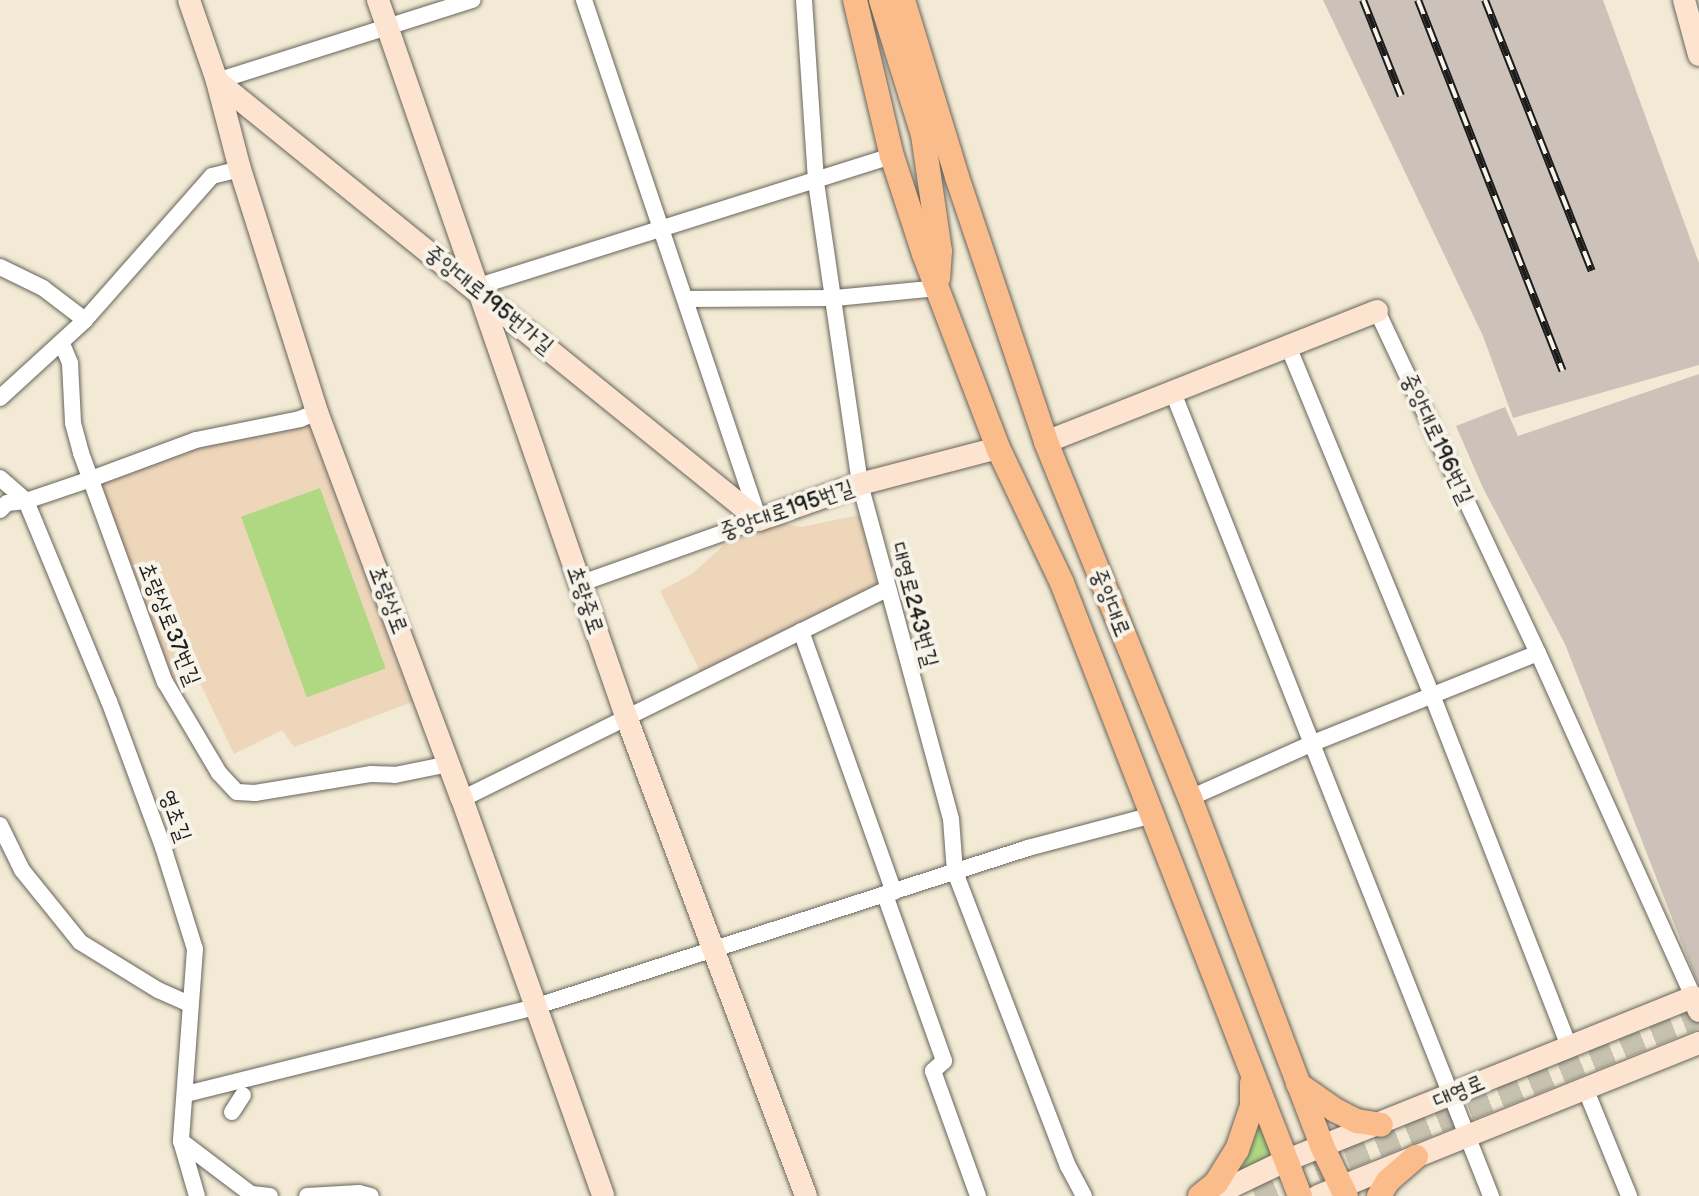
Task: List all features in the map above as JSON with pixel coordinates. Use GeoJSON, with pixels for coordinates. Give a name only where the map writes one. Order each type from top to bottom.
{"type":"FeatureCollection","features":[{"type":"Feature","properties":{"kind":"main road","name":"중앙대로"},"geometry":{"type":"LineString","coordinates":[[855,0],[892,156],[938,288],[998,448],[1062,583],[1149,816],[1300,1196]]}},
{"type":"Feature","properties":{"kind":"main road","name":"중앙대로"},"geometry":{"type":"LineString","coordinates":[[881,0],[923,135],[940,251],[938,288]]}},
{"type":"Feature","properties":{"kind":"main road","name":"중앙대로"},"geometry":{"type":"LineString","coordinates":[[903,0],[957,177],[1046,442],[1190,798],[1322,1146],[1344,1191]]}},
{"type":"Feature","properties":{"kind":"main road"},"geometry":{"type":"LineString","coordinates":[[1200,1196],[1216,1183],[1237,1150],[1252,1106],[1252,1077]]}},
{"type":"Feature","properties":{"kind":"main road"},"geometry":{"type":"LineString","coordinates":[[1298,1084],[1319,1101],[1357,1121],[1381,1125]]}},
{"type":"Feature","properties":{"kind":"main road"},"geometry":{"type":"LineString","coordinates":[[1379,1196],[1388,1181],[1416,1157]]}},
{"type":"Feature","properties":{"kind":"street","name":"초량상로"},"geometry":{"type":"LineString","coordinates":[[189,0],[217,81],[240,169],[317,412],[462,799],[603,1196]]}},
{"type":"Feature","properties":{"kind":"street","name":"초량중로"},"geometry":{"type":"LineString","coordinates":[[378,0],[627,719],[806,1196]]}},
{"type":"Feature","properties":{"kind":"street"},"geometry":{"type":"LineString","coordinates":[[217,81],[472,0]]}},
{"type":"Feature","properties":{"kind":"street"},"geometry":{"type":"LineString","coordinates":[[584,0],[759,520]]}},
{"type":"Feature","properties":{"kind":"street","name":"대영로243번길"},"geometry":{"type":"LineString","coordinates":[[804,0],[816,182],[860,484],[886,589],[951,819],[955,872],[1081,1195]]}},
{"type":"Feature","properties":{"kind":"street"},"geometry":{"type":"LineString","coordinates":[[1684,0],[1699,55]]}},
{"type":"Feature","properties":{"kind":"street","name":"중앙대로195번가길"},"geometry":{"type":"LineString","coordinates":[[217,81],[476,287],[759,520]]}},
{"type":"Feature","properties":{"kind":"street"},"geometry":{"type":"LineString","coordinates":[[476,287],[892,156]]}},
{"type":"Feature","properties":{"kind":"street"},"geometry":{"type":"LineString","coordinates":[[0,398],[85,320],[212,176],[240,169]]}},
{"type":"Feature","properties":{"kind":"street"},"geometry":{"type":"LineString","coordinates":[[0,267],[43,288],[85,320]]}},
{"type":"Feature","properties":{"kind":"street"},"geometry":{"type":"LineString","coordinates":[[686,299],[835,298],[938,288]]}},
{"type":"Feature","properties":{"kind":"street","name":"중앙대로196번길"},"geometry":{"type":"LineString","coordinates":[[1046,442],[1377,311],[1538,653],[1696,1004]]}},
{"type":"Feature","properties":{"kind":"street","name":"초량상로37번길"},"geometry":{"type":"LineString","coordinates":[[62,344],[70,363],[73,423],[165,682],[219,773],[237,792],[255,793],[371,774],[395,775],[449,764]]}},
{"type":"Feature","properties":{"kind":"street"},"geometry":{"type":"LineString","coordinates":[[1288,346],[1432,695],[1569,1047]]}},
{"type":"Feature","properties":{"kind":"street"},"geometry":{"type":"LineString","coordinates":[[1172,390],[1491,1196]]}},
{"type":"Feature","properties":{"kind":"street"},"geometry":{"type":"LineString","coordinates":[[0,510],[7,503],[26,501],[196,440],[300,419],[317,412]]}},
{"type":"Feature","properties":{"kind":"street","name":"중앙대로195번길"},"geometry":{"type":"LineString","coordinates":[[579,584],[860,484],[998,448]]}},
{"type":"Feature","properties":{"kind":"street","name":"영초길"},"geometry":{"type":"LineString","coordinates":[[0,478],[26,501],[109,701],[163,847],[195,949],[181,1141],[197,1196]]}},
{"type":"Feature","properties":{"kind":"street"},"geometry":{"type":"LineString","coordinates":[[462,799],[886,589]]}},
{"type":"Feature","properties":{"kind":"street"},"geometry":{"type":"LineString","coordinates":[[801,631],[944,1061],[933,1071],[978,1196]]}},
{"type":"Feature","properties":{"kind":"street"},"geometry":{"type":"LineString","coordinates":[[1190,798],[1313,743],[1538,653]]}},
{"type":"Feature","properties":{"kind":"street"},"geometry":{"type":"LineString","coordinates":[[186,1094],[534,1007],[715,952],[955,872],[1149,816]]}},
{"type":"Feature","properties":{"kind":"street"},"geometry":{"type":"LineString","coordinates":[[0,825],[22,870],[80,942],[158,990],[190,1004]]}},
{"type":"Feature","properties":{"kind":"street","name":"대영로"},"geometry":{"type":"LineString","coordinates":[[1212,1196],[1285,1161],[1569,1047],[1696,1004]]}},
{"type":"Feature","properties":{"kind":"street","name":"대영로"},"geometry":{"type":"LineString","coordinates":[[1318,1196],[1344,1191],[1466,1136],[1699,1043]]}},
{"type":"Feature","properties":{"kind":"street"},"geometry":{"type":"LineString","coordinates":[[1585,1088],[1629,1196]]}},
{"type":"Feature","properties":{"kind":"street"},"geometry":{"type":"LineString","coordinates":[[232,1112],[243,1095]]}},
{"type":"Feature","properties":{"kind":"street"},"geometry":{"type":"LineString","coordinates":[[181,1141],[251,1194],[270,1196]]}},
{"type":"Feature","properties":{"kind":"street"},"geometry":{"type":"LineString","coordinates":[[307,1196],[359,1193],[371,1196]]}},
{"type":"Feature","properties":{"kind":"shaded area"},"geometry":{"type":"Polygon","coordinates":[[[1323,0],[1603,0],[1699,263],[1699,365],[1513,418],[1483,336],[1323,0]]]}},
{"type":"Feature","properties":{"kind":"shaded area"},"geometry":{"type":"Polygon","coordinates":[[[1699,374],[1699,987],[1565,644],[1483,488],[1456,426],[1505,407],[1518,436],[1699,374]]]}},
{"type":"Feature","properties":{"kind":"shaded area"},"geometry":{"type":"Polygon","coordinates":[[[309,425],[412,702],[294,747],[282,730],[234,754],[200,683],[176,694],[99,484],[211,443],[309,425]]]}},
{"type":"Feature","properties":{"kind":"shaded area"},"geometry":{"type":"Polygon","coordinates":[[[859,515],[877,585],[701,673],[660,591],[692,574],[724,545],[780,523],[801,527],[859,515]]]}},
{"type":"Feature","properties":{"kind":"green space"},"geometry":{"type":"Polygon","coordinates":[[[320,488],[386,668],[307,697],[241,517],[320,488]]]}},
{"type":"Feature","properties":{"kind":"green space"},"geometry":{"type":"Polygon","coordinates":[[[1260,1122],[1272,1155],[1242,1170],[1260,1122]]]}},
{"type":"Feature","properties":{"kind":"tunnel"},"geometry":{"type":"LineString","coordinates":[[1255,1196],[1699,1017]]}},
{"type":"Feature","properties":{"kind":"railway"},"geometry":{"type":"LineString","coordinates":[[1363,0],[1401,96]]}},
{"type":"Feature","properties":{"kind":"railway"},"geometry":{"type":"LineString","coordinates":[[1418,0],[1563,371]]}},
{"type":"Feature","properties":{"kind":"railway"},"geometry":{"type":"LineString","coordinates":[[1485,0],[1592,271]]}}]}
